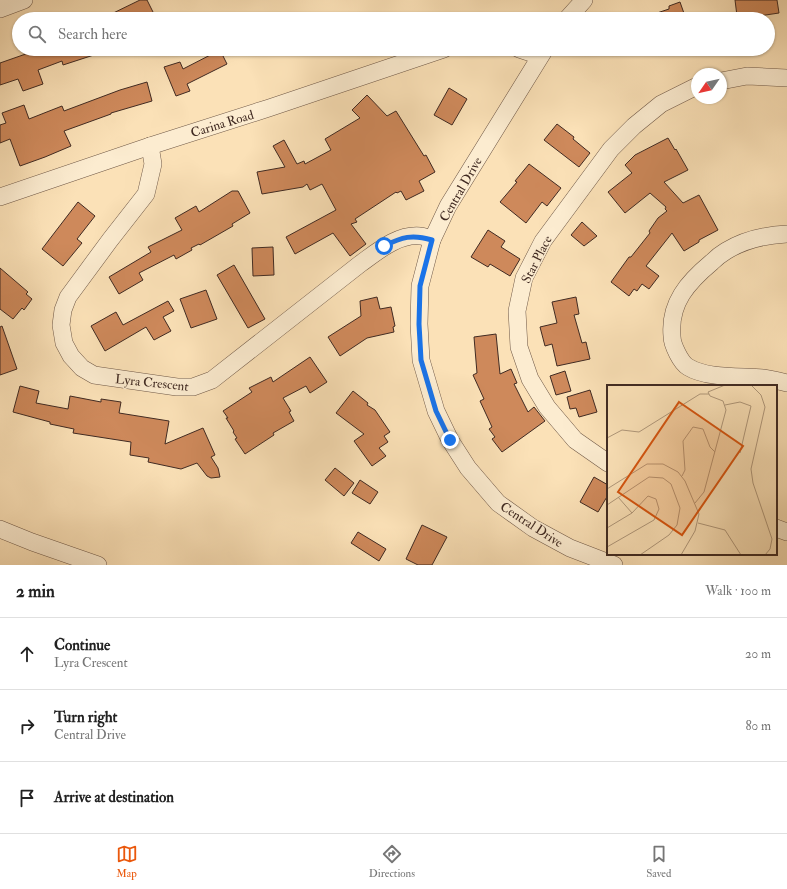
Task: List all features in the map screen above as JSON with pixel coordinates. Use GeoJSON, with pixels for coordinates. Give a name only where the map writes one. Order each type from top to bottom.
{"type":"FeatureCollection","features":[{"type":"Feature","properties":{"kind":"street"},"geometry":{"type":"LineString","coordinates":[[0,8],[24,0]]}},
{"type":"Feature","properties":{"kind":"street"},"geometry":{"type":"LineString","coordinates":[[573,12],[584,0]]}},
{"type":"Feature","properties":{"kind":"street","name":"Carina Road"},"geometry":{"type":"LineString","coordinates":[[0,197],[423,56]]}},
{"type":"Feature","properties":{"kind":"street","name":"Central Drive"},"geometry":{"type":"LineString","coordinates":[[541,56],[448,206],[432,240],[420,286],[419,324],[421,360],[436,411],[450,440],[468,468],[498,503],[533,528],[570,548],[614,565]]}},
{"type":"Feature","properties":{"kind":"street"},"geometry":{"type":"LineString","coordinates":[[727,80],[747,76],[787,78]]}},
{"type":"Feature","properties":{"kind":"street","name":"Star Place"},"geometry":{"type":"LineString","coordinates":[[607,462],[575,440],[547,407],[530,379],[519,347],[517,311],[524,278],[543,241],[611,149],[634,126],[661,104],[691,89]]}},
{"type":"Feature","properties":{"kind":"street","name":"Lyra Crescent"},"geometry":{"type":"LineString","coordinates":[[150,146],[153,164],[146,194],[68,297],[63,310],[61,325],[64,344],[70,356],[82,368],[94,375],[178,387],[193,387],[212,380],[384,246],[398,239],[410,236],[420,236],[432,240]]}},
{"type":"Feature","properties":{"kind":"street"},"geometry":{"type":"LineString","coordinates":[[787,234],[773,235],[746,242],[726,251],[704,269],[684,289],[676,305],[671,324],[672,342],[687,367],[708,374],[765,379],[787,383]]}},
{"type":"Feature","properties":{"kind":"street"},"geometry":{"type":"LineString","coordinates":[[0,528],[32,542],[98,565]]}},
{"type":"Feature","properties":{"kind":"street"},"geometry":{"type":"LineString","coordinates":[[777,528],[787,532]]}},
{"type":"Feature","properties":{"kind":"building"},"geometry":{"type":"Polygon","coordinates":[[[140,0],[147,0],[153,12],[115,12],[140,0]]]}},
{"type":"Feature","properties":{"kind":"building"},"geometry":{"type":"Polygon","coordinates":[[[735,0],[777,0],[779,13],[775,14],[775,12],[736,12],[735,0]]]}},
{"type":"Feature","properties":{"kind":"building"},"geometry":{"type":"Polygon","coordinates":[[[680,2],[684,12],[660,12],[669,9],[669,6],[680,2]]]}},
{"type":"Feature","properties":{"kind":"building"},"geometry":{"type":"Polygon","coordinates":[[[20,56],[91,56],[63,65],[62,61],[38,70],[43,84],[23,91],[18,79],[0,85],[0,63],[20,56]]]}},
{"type":"Feature","properties":{"kind":"building"},"geometry":{"type":"Polygon","coordinates":[[[208,56],[223,56],[227,64],[187,84],[190,91],[176,96],[164,67],[180,62],[183,69],[208,56]]]}},
{"type":"Feature","properties":{"kind":"building"},"geometry":{"type":"Polygon","coordinates":[[[147,82],[152,101],[111,113],[64,131],[71,146],[45,157],[20,166],[10,139],[0,143],[0,125],[6,123],[2,113],[24,105],[29,119],[62,106],[64,111],[120,90],[147,82]]]}},
{"type":"Feature","properties":{"kind":"building"},"geometry":{"type":"Polygon","coordinates":[[[449,88],[467,99],[452,125],[434,115],[449,88]]]}},
{"type":"Feature","properties":{"kind":"building"},"geometry":{"type":"Polygon","coordinates":[[[367,95],[387,116],[396,111],[424,156],[426,155],[435,172],[419,181],[424,191],[406,200],[401,191],[396,192],[355,219],[357,222],[351,224],[366,244],[350,256],[333,233],[295,254],[286,237],[336,210],[322,184],[310,190],[307,184],[303,187],[262,194],[257,172],[285,167],[273,146],[284,140],[297,164],[304,161],[305,164],[331,150],[325,139],[360,118],[352,110],[367,95]]]}},
{"type":"Feature","properties":{"kind":"building"},"geometry":{"type":"Polygon","coordinates":[[[557,124],[574,137],[573,139],[590,153],[579,167],[544,140],[557,124]]]}},
{"type":"Feature","properties":{"kind":"building"},"geometry":{"type":"Polygon","coordinates":[[[668,138],[688,170],[664,182],[683,203],[699,195],[718,230],[699,240],[699,242],[684,251],[672,233],[646,266],[659,276],[649,289],[642,284],[637,291],[634,289],[629,296],[611,282],[629,257],[631,257],[650,233],[649,231],[658,218],[667,211],[665,209],[666,207],[650,193],[625,213],[608,192],[632,173],[625,165],[635,155],[668,138]]]}},
{"type":"Feature","properties":{"kind":"building"},"geometry":{"type":"Polygon","coordinates":[[[529,164],[561,188],[547,206],[542,202],[526,223],[500,202],[517,182],[515,181],[529,164]]]}},
{"type":"Feature","properties":{"kind":"building"},"geometry":{"type":"Polygon","coordinates":[[[232,191],[238,191],[250,213],[232,224],[233,226],[200,245],[199,244],[191,248],[192,250],[176,259],[174,255],[139,273],[143,280],[119,294],[109,277],[151,252],[148,247],[182,230],[175,218],[196,206],[199,212],[232,191]]]}},
{"type":"Feature","properties":{"kind":"building"},"geometry":{"type":"Polygon","coordinates":[[[78,202],[95,216],[77,239],[82,243],[63,266],[42,249],[78,202]]]}},
{"type":"Feature","properties":{"kind":"building"},"geometry":{"type":"Polygon","coordinates":[[[582,222],[597,236],[584,246],[571,235],[582,222]]]}},
{"type":"Feature","properties":{"kind":"building"},"geometry":{"type":"Polygon","coordinates":[[[488,230],[505,241],[501,247],[520,259],[510,276],[490,264],[488,267],[471,257],[488,230]]]}},
{"type":"Feature","properties":{"kind":"building"},"geometry":{"type":"Polygon","coordinates":[[[273,247],[274,275],[253,276],[252,248],[273,247]]]}},
{"type":"Feature","properties":{"kind":"building"},"geometry":{"type":"Polygon","coordinates":[[[234,265],[265,319],[248,328],[217,275],[234,265]]]}},
{"type":"Feature","properties":{"kind":"building"},"geometry":{"type":"Polygon","coordinates":[[[0,268],[28,292],[26,294],[32,299],[24,310],[22,308],[13,319],[0,309],[0,268]]]}},
{"type":"Feature","properties":{"kind":"building"},"geometry":{"type":"Polygon","coordinates":[[[206,290],[217,319],[191,328],[180,299],[206,290]]]}},
{"type":"Feature","properties":{"kind":"building"},"geometry":{"type":"Polygon","coordinates":[[[377,297],[380,309],[391,307],[395,326],[393,327],[394,332],[367,338],[340,356],[328,337],[361,316],[360,301],[377,297]]]}},
{"type":"Feature","properties":{"kind":"building"},"geometry":{"type":"Polygon","coordinates":[[[576,297],[579,314],[574,315],[582,343],[586,342],[590,359],[557,366],[552,344],[545,346],[540,327],[557,323],[552,302],[576,297]]]}},
{"type":"Feature","properties":{"kind":"building"},"geometry":{"type":"Polygon","coordinates":[[[168,301],[174,311],[163,317],[171,331],[154,340],[146,327],[105,351],[91,326],[116,312],[123,325],[168,301]]]}},
{"type":"Feature","properties":{"kind":"building"},"geometry":{"type":"Polygon","coordinates":[[[2,326],[17,369],[0,375],[0,327],[2,326]]]}},
{"type":"Feature","properties":{"kind":"building"},"geometry":{"type":"Polygon","coordinates":[[[496,334],[500,374],[511,369],[517,383],[514,384],[528,412],[534,407],[545,421],[502,452],[492,439],[495,437],[489,429],[492,427],[480,401],[484,399],[473,375],[477,373],[474,337],[496,334]]]}},
{"type":"Feature","properties":{"kind":"building"},"geometry":{"type":"Polygon","coordinates":[[[310,357],[327,382],[310,393],[306,386],[283,398],[291,411],[289,412],[294,421],[273,433],[274,435],[245,454],[235,439],[237,438],[233,432],[234,431],[223,411],[252,392],[249,388],[271,377],[273,382],[310,357]]]}},
{"type":"Feature","properties":{"kind":"building"},"geometry":{"type":"Polygon","coordinates":[[[565,371],[571,391],[556,395],[550,376],[565,371]]]}},
{"type":"Feature","properties":{"kind":"building"},"geometry":{"type":"Polygon","coordinates":[[[20,386],[39,391],[36,403],[68,409],[70,396],[101,402],[101,399],[121,402],[119,413],[169,421],[165,444],[203,428],[215,455],[211,457],[218,468],[220,477],[211,478],[207,476],[197,463],[181,469],[148,462],[149,458],[130,455],[131,442],[73,433],[74,429],[50,424],[50,422],[13,412],[20,386]]]}},
{"type":"Feature","properties":{"kind":"building"},"geometry":{"type":"Polygon","coordinates":[[[590,390],[597,412],[579,417],[576,408],[570,409],[567,397],[590,390]]]}},
{"type":"Feature","properties":{"kind":"building"},"geometry":{"type":"Polygon","coordinates":[[[353,391],[368,403],[367,405],[375,410],[390,432],[384,436],[388,442],[379,448],[386,456],[372,466],[354,441],[364,434],[336,413],[353,391]]]}},
{"type":"Feature","properties":{"kind":"building"},"geometry":{"type":"Polygon","coordinates":[[[335,468],[354,483],[344,496],[325,480],[335,468]]]}},
{"type":"Feature","properties":{"kind":"building"},"geometry":{"type":"Polygon","coordinates":[[[594,477],[607,484],[607,497],[598,512],[580,502],[594,477]]]}},
{"type":"Feature","properties":{"kind":"building"},"geometry":{"type":"Polygon","coordinates":[[[360,480],[378,492],[370,504],[352,493],[360,480]]]}},
{"type":"Feature","properties":{"kind":"building"},"geometry":{"type":"Polygon","coordinates":[[[422,525],[447,537],[432,565],[418,565],[406,559],[422,525]]]}},
{"type":"Feature","properties":{"kind":"building"},"geometry":{"type":"Polygon","coordinates":[[[358,532],[386,549],[379,561],[351,543],[358,532]]]}},
{"type":"Feature","properties":{"kind":"route"},"geometry":{"type":"LineString","coordinates":[[384,246],[398,239],[410,236],[420,236],[432,240],[420,286],[419,324],[421,360],[436,411],[450,440]]}}]}
